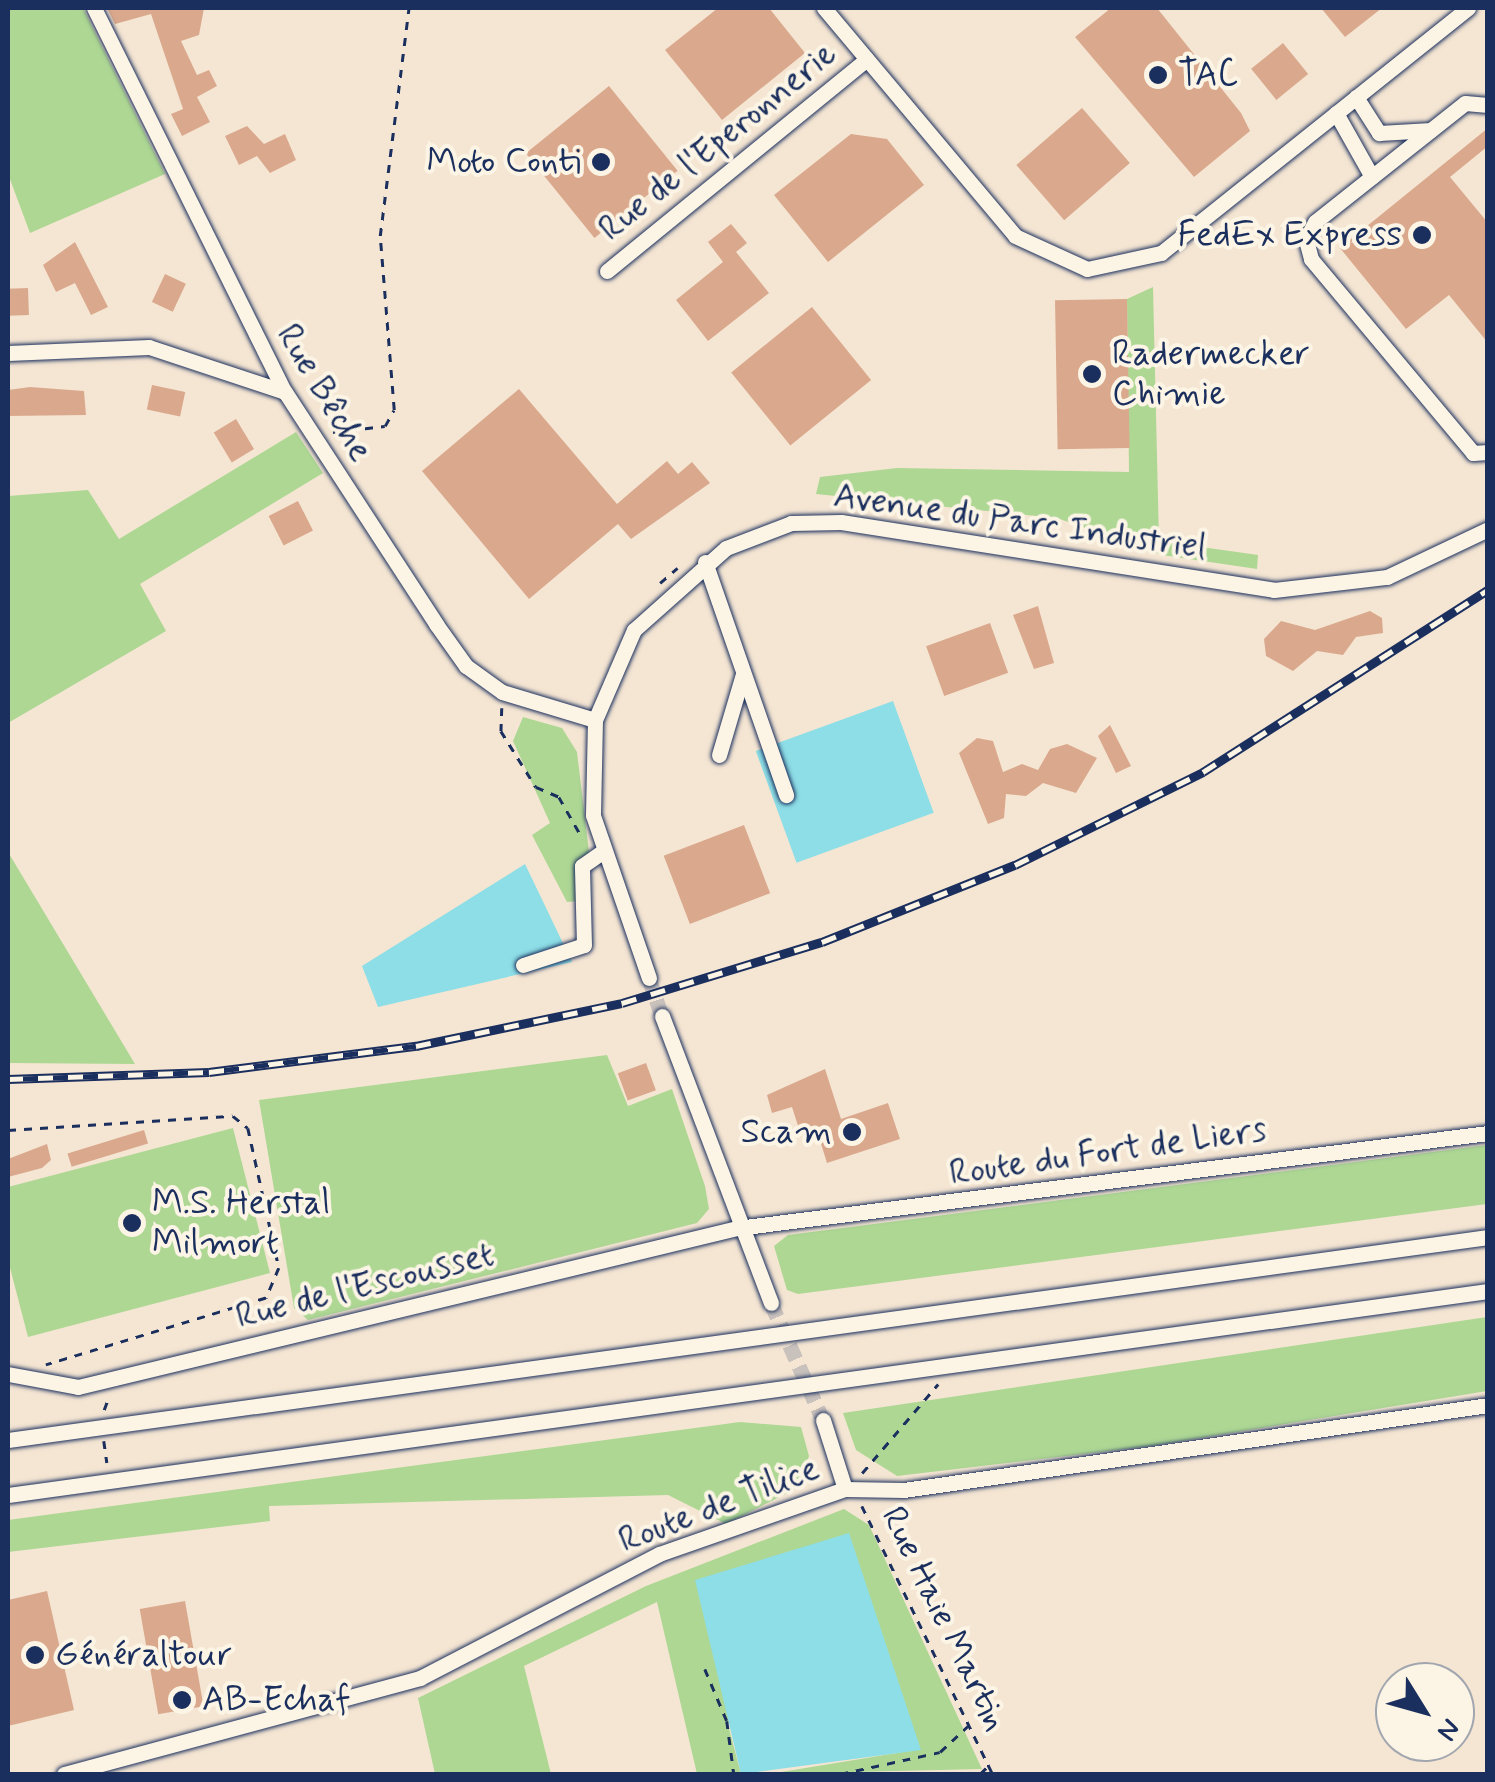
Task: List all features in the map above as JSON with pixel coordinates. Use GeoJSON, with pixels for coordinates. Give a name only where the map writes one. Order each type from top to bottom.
{"type":"FeatureCollection","features":[{"type":"Feature","properties":{"kind":"street","name":"Rue Bêche"},"geometry":{"type":"LineString","coordinates":[[94,8],[285,392],[466,666],[502,692],[596,720]]}},
{"type":"Feature","properties":{"kind":"street","name":"Rue de l'Eperonnerie"},"geometry":{"type":"LineString","coordinates":[[824,8],[1014,236],[1087,269],[1161,252],[1468,8]]}},
{"type":"Feature","properties":{"kind":"street","name":"Rue de l'Eperonnerie"},"geometry":{"type":"LineString","coordinates":[[608,272],[867,59]]}},
{"type":"Feature","properties":{"kind":"street"},"geometry":{"type":"LineString","coordinates":[[1356,97],[1378,133],[1431,130]]}},
{"type":"Feature","properties":{"kind":"street"},"geometry":{"type":"LineString","coordinates":[[1488,105],[1465,103],[1315,222],[1311,259],[1473,453],[1488,452]]}},
{"type":"Feature","properties":{"kind":"street"},"geometry":{"type":"LineString","coordinates":[[1336,112],[1372,177]]}},
{"type":"Feature","properties":{"kind":"street"},"geometry":{"type":"LineString","coordinates":[[8,353],[149,348],[285,392]]}},
{"type":"Feature","properties":{"kind":"street","name":"Avenue du Parc Industriel"},"geometry":{"type":"LineString","coordinates":[[649,978],[598,854],[590,794],[596,720],[634,630],[705,562],[791,524],[842,522],[1274,590],[1387,577],[1488,529]]}},
{"type":"Feature","properties":{"kind":"street"},"geometry":{"type":"LineString","coordinates":[[705,562],[786,795]]}},
{"type":"Feature","properties":{"kind":"street"},"geometry":{"type":"LineString","coordinates":[[718,755],[744,670]]}},
{"type":"Feature","properties":{"kind":"street"},"geometry":{"type":"LineString","coordinates":[[523,964],[584,945],[580,874],[598,854]]}},
{"type":"Feature","properties":{"kind":"street"},"geometry":{"type":"LineString","coordinates":[[662,1016],[738,1228],[771,1303]]}},
{"type":"Feature","properties":{"kind":"street","name":"Route du Fort de Liers"},"geometry":{"type":"LineString","coordinates":[[738,1228],[1488,1133]]}},
{"type":"Feature","properties":{"kind":"street","name":"Rue de l'Escousset"},"geometry":{"type":"LineString","coordinates":[[13,1376],[78,1387],[738,1228]]}},
{"type":"Feature","properties":{"kind":"street"},"geometry":{"type":"LineString","coordinates":[[8,1440],[1488,1237]]}},
{"type":"Feature","properties":{"kind":"street"},"geometry":{"type":"LineString","coordinates":[[8,1495],[1488,1291]]}},
{"type":"Feature","properties":{"kind":"street","name":"Route de Tilice"},"geometry":{"type":"LineString","coordinates":[[64,1774],[420,1678],[659,1554],[845,1489],[904,1490],[1488,1405]]}},
{"type":"Feature","properties":{"kind":"street"},"geometry":{"type":"LineString","coordinates":[[822,1420],[845,1489]]}},
{"type":"Feature","properties":{"kind":"path"},"geometry":{"type":"LineString","coordinates":[[312,434],[385,426],[394,410],[380,236],[409,8]]}},
{"type":"Feature","properties":{"kind":"path"},"geometry":{"type":"LineString","coordinates":[[647,596],[685,563]]}},
{"type":"Feature","properties":{"kind":"path"},"geometry":{"type":"LineString","coordinates":[[502,692],[501,731],[536,788],[558,797],[598,854]]}},
{"type":"Feature","properties":{"kind":"path"},"geometry":{"type":"LineString","coordinates":[[8,1130],[233,1116],[248,1128],[279,1268],[266,1298],[77,1349],[13,1376]]}},
{"type":"Feature","properties":{"kind":"path"},"geometry":{"type":"LineString","coordinates":[[845,1489],[951,1366]]}},
{"type":"Feature","properties":{"kind":"path","name":"Rue Haie Martin"},"geometry":{"type":"LineString","coordinates":[[845,1489],[881,1534],[993,1774]]}},
{"type":"Feature","properties":{"kind":"path"},"geometry":{"type":"LineString","coordinates":[[706,1670],[728,1720],[734,1774]]}},
{"type":"Feature","properties":{"kind":"path"},"geometry":{"type":"LineString","coordinates":[[840,1774],[940,1752],[969,1725]]}},
{"type":"Feature","properties":{"kind":"path"},"geometry":{"type":"LineString","coordinates":[[980,1774],[988,1766]]}},
{"type":"Feature","properties":{"kind":"green space"},"geometry":{"type":"Polygon","coordinates":[[[8,8],[83,8],[165,174],[30,233],[8,174],[8,8]]]}},
{"type":"Feature","properties":{"kind":"green space"},"geometry":{"type":"Polygon","coordinates":[[[1153,287],[1159,541],[1258,555],[1257,569],[1162,555],[1057,518],[816,494],[820,477],[897,468],[1129,472],[1127,299],[1153,287]]]}},
{"type":"Feature","properties":{"kind":"green space"},"geometry":{"type":"Polygon","coordinates":[[[296,432],[323,473],[140,584],[166,631],[8,723],[8,496],[88,490],[119,539],[296,432]]]}},
{"type":"Feature","properties":{"kind":"green space"},"geometry":{"type":"Polygon","coordinates":[[[523,717],[562,728],[577,752],[589,852],[578,901],[567,902],[532,835],[550,823],[513,741],[523,717]]]}},
{"type":"Feature","properties":{"kind":"green space"},"geometry":{"type":"Polygon","coordinates":[[[8,852],[135,1064],[8,1063],[8,852]]]}},
{"type":"Feature","properties":{"kind":"green space"},"geometry":{"type":"Polygon","coordinates":[[[607,1055],[628,1106],[672,1089],[705,1186],[709,1209],[697,1223],[308,1320],[294,1308],[259,1100],[607,1055]]]}},
{"type":"Feature","properties":{"kind":"green space","name":"M.S. Herstal Milmort"},"geometry":{"type":"Polygon","coordinates":[[[233,1128],[270,1273],[28,1337],[8,1260],[8,1187],[233,1128]]]}},
{"type":"Feature","properties":{"kind":"green space"},"geometry":{"type":"Polygon","coordinates":[[[1487,1145],[1487,1204],[798,1294],[787,1290],[774,1246],[788,1235],[1487,1145]]]}},
{"type":"Feature","properties":{"kind":"green space"},"geometry":{"type":"Polygon","coordinates":[[[1487,1317],[1487,1391],[1151,1446],[897,1476],[856,1450],[843,1413],[1487,1317]]]}},
{"type":"Feature","properties":{"kind":"green space"},"geometry":{"type":"Polygon","coordinates":[[[740,1422],[801,1427],[809,1456],[799,1487],[726,1524],[668,1495],[269,1506],[270,1521],[8,1552],[8,1520],[740,1422]]]}},
{"type":"Feature","properties":{"kind":"green space"},"geometry":{"type":"Polygon","coordinates":[[[844,1509],[869,1525],[982,1769],[769,1774],[921,1749],[727,1721],[741,1774],[697,1774],[657,1602],[524,1666],[551,1774],[435,1774],[418,1698],[646,1586],[844,1509]]]}},
{"type":"Feature","properties":{"kind":"water"},"geometry":{"type":"Polygon","coordinates":[[[893,701],[934,813],[797,863],[756,751],[893,701]]]}},
{"type":"Feature","properties":{"kind":"water"},"geometry":{"type":"Polygon","coordinates":[[[525,864],[572,962],[378,1007],[362,966],[525,864]]]}},
{"type":"Feature","properties":{"kind":"water"},"geometry":{"type":"Polygon","coordinates":[[[849,1533],[921,1750],[741,1774],[695,1580],[849,1533]]]}},
{"type":"Feature","properties":{"kind":"building"},"geometry":{"type":"Polygon","coordinates":[[[107,8],[204,8],[199,35],[181,41],[197,75],[209,70],[217,86],[197,97],[210,122],[182,136],[171,114],[183,109],[151,14],[115,24],[107,8]]]}},
{"type":"Feature","properties":{"kind":"building"},"geometry":{"type":"Polygon","coordinates":[[[718,8],[769,8],[805,53],[722,120],[665,50],[718,8]]]}},
{"type":"Feature","properties":{"kind":"building","name":"TAC"},"geometry":{"type":"Polygon","coordinates":[[[1111,8],[1157,8],[1241,113],[1250,131],[1194,177],[1075,37],[1111,8]]]}},
{"type":"Feature","properties":{"kind":"building"},"geometry":{"type":"Polygon","coordinates":[[[1321,8],[1382,8],[1345,37],[1321,8]]]}},
{"type":"Feature","properties":{"kind":"building"},"geometry":{"type":"Polygon","coordinates":[[[1283,43],[1308,74],[1276,100],[1251,69],[1283,43]]]}},
{"type":"Feature","properties":{"kind":"building","name":"Moto Conti"},"geometry":{"type":"Polygon","coordinates":[[[609,86],[678,171],[594,238],[526,153],[609,86]]]}},
{"type":"Feature","properties":{"kind":"building"},"geometry":{"type":"Polygon","coordinates":[[[1082,108],[1130,163],[1064,220],[1016,165],[1082,108]]]}},
{"type":"Feature","properties":{"kind":"building"},"geometry":{"type":"Polygon","coordinates":[[[247,126],[264,144],[285,134],[296,160],[270,173],[257,156],[239,165],[225,136],[247,126]]]}},
{"type":"Feature","properties":{"kind":"building","name":"FedEx Express"},"geometry":{"type":"Polygon","coordinates":[[[1488,128],[1488,146],[1450,177],[1488,223],[1488,343],[1449,295],[1406,329],[1340,248],[1488,128]]]}},
{"type":"Feature","properties":{"kind":"building"},"geometry":{"type":"Polygon","coordinates":[[[851,134],[887,139],[924,185],[828,262],[774,195],[851,134]]]}},
{"type":"Feature","properties":{"kind":"building"},"geometry":{"type":"Polygon","coordinates":[[[731,224],[747,243],[736,252],[769,293],[708,341],[676,300],[723,262],[708,242],[731,224]]]}},
{"type":"Feature","properties":{"kind":"building"},"geometry":{"type":"Polygon","coordinates":[[[75,242],[108,307],[91,315],[75,283],[56,292],[43,265],[75,242]]]}},
{"type":"Feature","properties":{"kind":"building"},"geometry":{"type":"Polygon","coordinates":[[[165,274],[186,284],[173,312],[152,302],[165,274]]]}},
{"type":"Feature","properties":{"kind":"building"},"geometry":{"type":"Polygon","coordinates":[[[28,288],[29,315],[9,316],[8,289],[28,288]]]}},
{"type":"Feature","properties":{"kind":"building","name":"Radermecker Chimie"},"geometry":{"type":"Polygon","coordinates":[[[1127,299],[1130,448],[1058,449],[1055,300],[1127,299]]]}},
{"type":"Feature","properties":{"kind":"building"},"geometry":{"type":"Polygon","coordinates":[[[812,307],[871,380],[790,446],[731,372],[812,307]]]}},
{"type":"Feature","properties":{"kind":"building"},"geometry":{"type":"Polygon","coordinates":[[[152,385],[185,392],[180,417],[147,409],[152,385]]]}},
{"type":"Feature","properties":{"kind":"building"},"geometry":{"type":"Polygon","coordinates":[[[30,387],[84,391],[86,415],[8,416],[8,390],[30,387]]]}},
{"type":"Feature","properties":{"kind":"building"},"geometry":{"type":"Polygon","coordinates":[[[519,389],[617,504],[667,461],[678,474],[692,462],[710,483],[631,539],[618,524],[529,599],[422,471],[519,389]]]}},
{"type":"Feature","properties":{"kind":"building"},"geometry":{"type":"Polygon","coordinates":[[[236,419],[254,449],[232,462],[214,432],[236,419]]]}},
{"type":"Feature","properties":{"kind":"building"},"geometry":{"type":"Polygon","coordinates":[[[298,501],[313,530],[284,545],[269,516],[298,501]]]}},
{"type":"Feature","properties":{"kind":"building"},"geometry":{"type":"Polygon","coordinates":[[[1038,606],[1054,663],[1034,669],[1013,615],[1038,606]]]}},
{"type":"Feature","properties":{"kind":"building"},"geometry":{"type":"Polygon","coordinates":[[[1370,611],[1382,618],[1383,633],[1356,637],[1343,655],[1317,651],[1293,671],[1266,656],[1264,639],[1281,621],[1315,630],[1370,611]]]}},
{"type":"Feature","properties":{"kind":"building"},"geometry":{"type":"Polygon","coordinates":[[[990,623],[1008,673],[944,696],[926,646],[990,623]]]}},
{"type":"Feature","properties":{"kind":"building"},"geometry":{"type":"Polygon","coordinates":[[[1110,725],[1131,766],[1116,773],[1098,736],[1110,725]]]}},
{"type":"Feature","properties":{"kind":"building"},"geometry":{"type":"Polygon","coordinates":[[[977,738],[993,741],[1003,772],[1022,764],[1038,770],[1050,749],[1067,744],[1097,758],[1076,793],[1043,783],[1026,796],[1006,794],[1004,818],[988,824],[959,753],[977,738]]]}},
{"type":"Feature","properties":{"kind":"building"},"geometry":{"type":"Polygon","coordinates":[[[744,825],[770,893],[690,924],[664,856],[744,825]]]}},
{"type":"Feature","properties":{"kind":"building"},"geometry":{"type":"Polygon","coordinates":[[[646,1063],[656,1090],[628,1101],[618,1073],[646,1063]]]}},
{"type":"Feature","properties":{"kind":"building"},"geometry":{"type":"Polygon","coordinates":[[[825,1069],[841,1119],[888,1103],[900,1139],[827,1163],[818,1134],[800,1132],[792,1107],[772,1113],[767,1095],[825,1069]]]}},
{"type":"Feature","properties":{"kind":"building"},"geometry":{"type":"Polygon","coordinates":[[[144,1130],[148,1143],[72,1167],[67,1153],[144,1130]]]}},
{"type":"Feature","properties":{"kind":"building"},"geometry":{"type":"Polygon","coordinates":[[[47,1144],[51,1160],[42,1168],[8,1177],[8,1159],[47,1144]]]}},
{"type":"Feature","properties":{"kind":"building","name":"Généraltour"},"geometry":{"type":"Polygon","coordinates":[[[47,1591],[74,1710],[8,1726],[8,1600],[47,1591]]]}},
{"type":"Feature","properties":{"kind":"building"},"geometry":{"type":"Polygon","coordinates":[[[185,1601],[204,1706],[158,1714],[140,1609],[185,1601]]]}},
{"type":"Feature","properties":{"kind":"tunnel"},"geometry":{"type":"LineString","coordinates":[[649,978],[662,1016]]}},
{"type":"Feature","properties":{"kind":"tunnel"},"geometry":{"type":"LineString","coordinates":[[771,1303],[823,1420]]}},
{"type":"Feature","properties":{"kind":"railway"},"geometry":{"type":"LineString","coordinates":[[8,1079],[209,1072],[416,1046],[622,1003],[822,942],[1015,865],[1203,772],[1488,590]]}},
{"type":"Feature","properties":{"kind":"place","name":"TAC"},"geometry":{"type":"Point","coordinates":[1158,75]}},
{"type":"Feature","properties":{"kind":"place","name":"Moto Conti"},"geometry":{"type":"Point","coordinates":[601,162]}},
{"type":"Feature","properties":{"kind":"place","name":"FedEx Express"},"geometry":{"type":"Point","coordinates":[1422,235]}},
{"type":"Feature","properties":{"kind":"place","name":"Radermecker Chimie"},"geometry":{"type":"Point","coordinates":[1092,374]}},
{"type":"Feature","properties":{"kind":"place","name":"Scam"},"geometry":{"type":"Point","coordinates":[852,1132]}},
{"type":"Feature","properties":{"kind":"place","name":"M.S. Herstal Milmort"},"geometry":{"type":"Point","coordinates":[132,1223]}},
{"type":"Feature","properties":{"kind":"place","name":"Généraltour"},"geometry":{"type":"Point","coordinates":[35,1655]}},
{"type":"Feature","properties":{"kind":"place","name":"AB-Echaf"},"geometry":{"type":"Point","coordinates":[182,1700]}}]}
